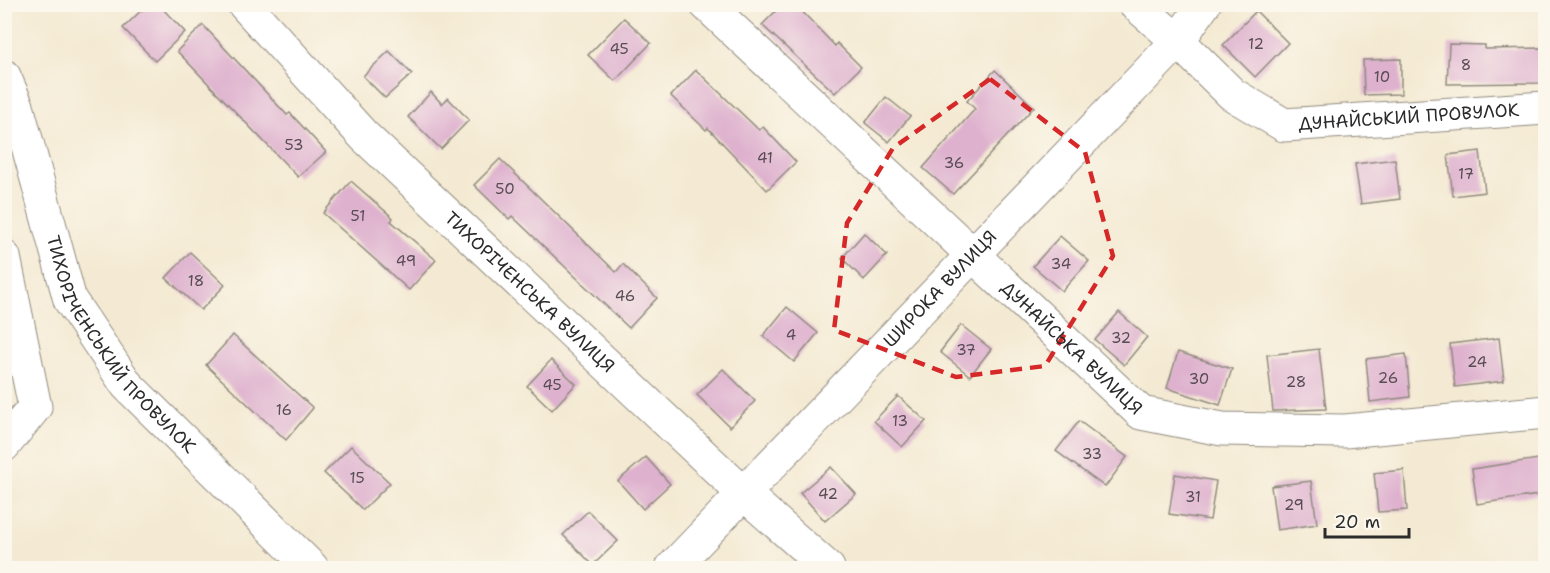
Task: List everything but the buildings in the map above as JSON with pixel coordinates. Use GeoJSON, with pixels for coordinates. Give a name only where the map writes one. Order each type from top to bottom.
{"type":"FeatureCollection","features":[{"type":"Feature","properties":{"kind":"street","name":"ТИХОРІЧЕНСЬКА ВУЛИЦЯ"},"geometry":{"type":"LineString","coordinates":[[244,4],[364,136],[743,493],[828,568]]}},
{"type":"Feature","properties":{"kind":"street","name":"ДУНАЙСЬКА ВУЛИЦЯ"},"geometry":{"type":"LineString","coordinates":[[706,4],[1141,413],[1222,429],[1345,431],[1545,412]]}},
{"type":"Feature","properties":{"kind":"street","name":"ДУНАЙСЬКИЙ ПРОВУЛОК"},"geometry":{"type":"LineString","coordinates":[[1135,4],[1178,41],[1232,94],[1284,125],[1545,108]]}},
{"type":"Feature","properties":{"kind":"street","name":"ШИРОКА ВУЛИЦЯ"},"geometry":{"type":"LineString","coordinates":[[672,568],[1178,41],[1203,4]]}},
{"type":"Feature","properties":{"kind":"street","name":"ТИХОРІЧЕНСЬКИЙ ПРОВУЛОК"},"geometry":{"type":"LineString","coordinates":[[4,76],[17,106],[70,300],[127,385],[312,568]]}},
{"type":"Feature","properties":{"kind":"street"},"geometry":{"type":"LineString","coordinates":[[4,257],[35,407],[4,445]]}},
{"type":"Feature","properties":{"kind":"highlighted area"},"geometry":{"type":"Polygon","coordinates":[[[990,79],[1085,152],[1113,256],[1045,366],[956,377],[834,330],[847,223],[893,148],[990,79]]]}}]}
